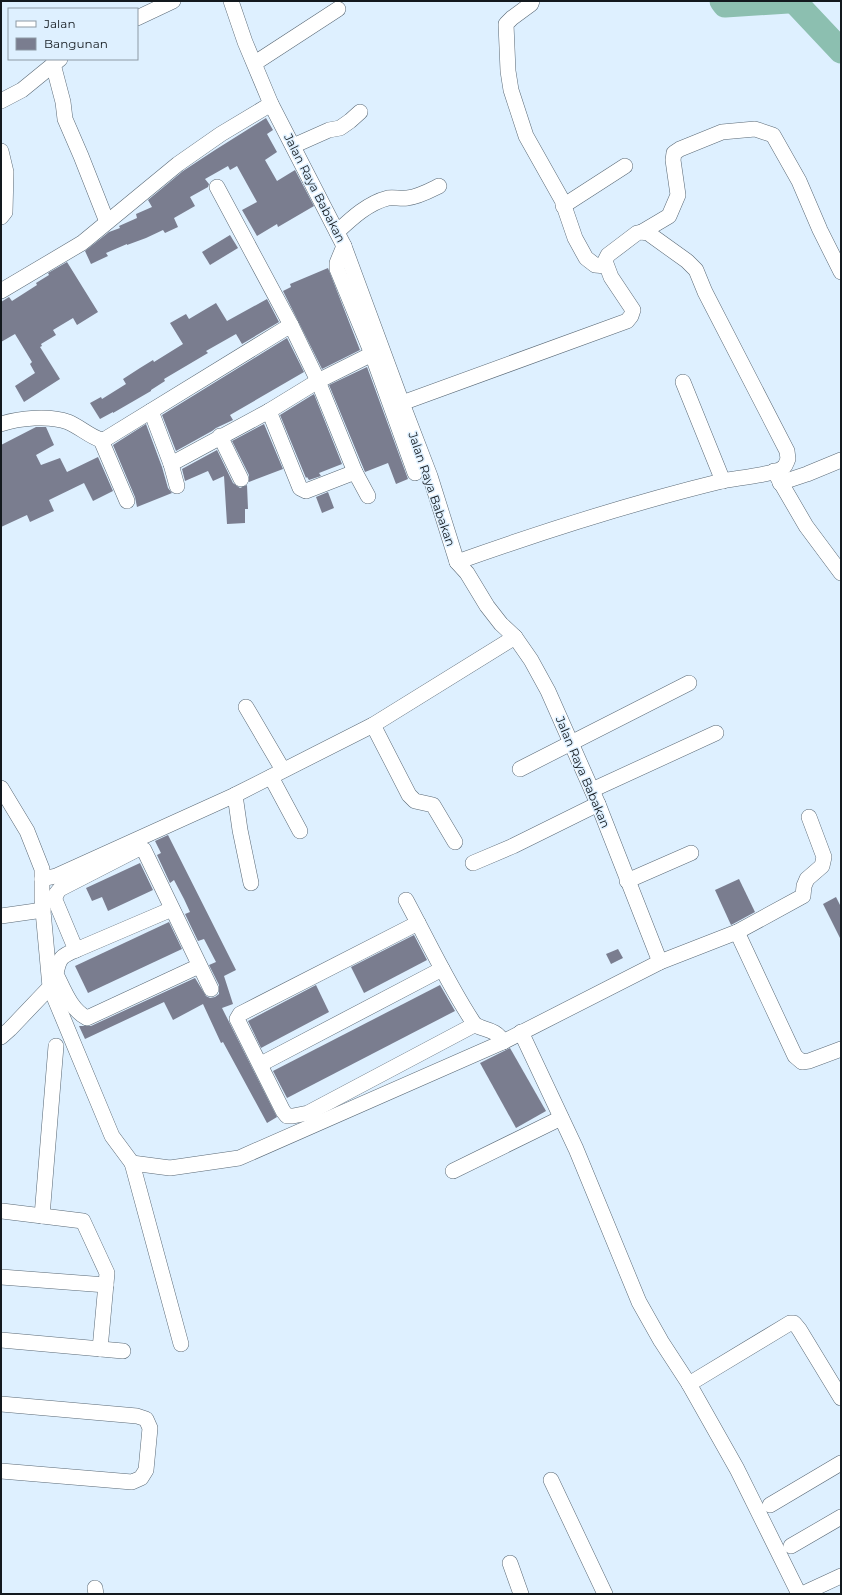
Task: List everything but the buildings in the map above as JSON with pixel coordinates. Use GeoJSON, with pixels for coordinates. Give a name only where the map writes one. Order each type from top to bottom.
{"type":"FeatureCollection","features":[{"type":"Feature","properties":{"kind":"street"},"geometry":{"type":"LineString","coordinates":[[138,18],[173,1]]}},
{"type":"Feature","properties":{"kind":"street","name":"Jalan Raya Babakan"},"geometry":{"type":"LineString","coordinates":[[232,1],[245,42],[271,104],[344,246],[430,476],[457,562],[467,573],[487,606],[501,624],[515,637],[531,660],[548,691],[598,804],[660,962]]}},
{"type":"Feature","properties":{"kind":"street"},"geometry":{"type":"LineString","coordinates":[[532,1],[531,4],[506,24],[508,71],[511,90],[526,136],[562,200],[575,238],[586,258],[595,265],[606,266]]}},
{"type":"Feature","properties":{"kind":"street"},"geometry":{"type":"LineString","coordinates":[[255,63],[338,9]]}},
{"type":"Feature","properties":{"kind":"street"},"geometry":{"type":"LineString","coordinates":[[1,101],[22,90],[57,61]]}},
{"type":"Feature","properties":{"kind":"street"},"geometry":{"type":"LineString","coordinates":[[57,61],[65,119],[84,162],[107,222]]}},
{"type":"Feature","properties":{"kind":"street"},"geometry":{"type":"LineString","coordinates":[[1,291],[82,243],[178,164],[222,134],[271,104]]}},
{"type":"Feature","properties":{"kind":"street"},"geometry":{"type":"LineString","coordinates":[[293,146],[329,130],[340,128],[360,112]]}},
{"type":"Feature","properties":{"kind":"street"},"geometry":{"type":"LineString","coordinates":[[402,403],[626,322],[631,316],[633,310],[606,266],[605,261],[608,255],[637,233],[642,232],[669,216],[678,195],[673,160],[674,153],[680,148],[722,132],[755,129],[773,135],[799,181],[820,230],[841,272]]}},
{"type":"Feature","properties":{"kind":"street"},"geometry":{"type":"LineString","coordinates":[[1,151],[6,172],[5,212],[1,217]]}},
{"type":"Feature","properties":{"kind":"street"},"geometry":{"type":"LineString","coordinates":[[563,206],[625,166]]}},
{"type":"Feature","properties":{"kind":"street"},"geometry":{"type":"LineString","coordinates":[[337,232],[355,216],[375,203],[390,198],[407,198],[422,194],[439,186]]}},
{"type":"Feature","properties":{"kind":"street"},"geometry":{"type":"LineString","coordinates":[[217,187],[291,325],[318,381],[355,472],[368,496]]}},
{"type":"Feature","properties":{"kind":"street"},"geometry":{"type":"LineString","coordinates":[[642,232],[648,233],[687,261],[696,270],[705,292],[787,451],[788,459],[777,477]]}},
{"type":"Feature","properties":{"kind":"street"},"geometry":{"type":"LineString","coordinates":[[344,246],[337,263],[337,268],[372,354],[415,473]]}},
{"type":"Feature","properties":{"kind":"street"},"geometry":{"type":"LineString","coordinates":[[101,440],[107,438],[291,325]]}},
{"type":"Feature","properties":{"kind":"street"},"geometry":{"type":"LineString","coordinates":[[171,464],[220,436],[269,411],[318,381],[372,354]]}},
{"type":"Feature","properties":{"kind":"street"},"geometry":{"type":"LineString","coordinates":[[683,382],[722,481]]}},
{"type":"Feature","properties":{"kind":"street"},"geometry":{"type":"LineString","coordinates":[[151,411],[171,464],[177,486]]}},
{"type":"Feature","properties":{"kind":"street"},"geometry":{"type":"LineString","coordinates":[[269,411],[302,490],[306,491],[355,472]]}},
{"type":"Feature","properties":{"kind":"street"},"geometry":{"type":"LineString","coordinates":[[1,424],[10,421],[52,418],[68,422],[101,440],[127,501]]}},
{"type":"Feature","properties":{"kind":"street"},"geometry":{"type":"LineString","coordinates":[[220,436],[241,480]]}},
{"type":"Feature","properties":{"kind":"street"},"geometry":{"type":"LineString","coordinates":[[457,562],[537,533],[722,481],[807,474],[841,460]]}},
{"type":"Feature","properties":{"kind":"street"},"geometry":{"type":"LineString","coordinates":[[777,477],[806,526],[841,573]]}},
{"type":"Feature","properties":{"kind":"street"},"geometry":{"type":"LineString","coordinates":[[181,1344],[132,1163],[112,1136],[50,987],[43,910],[47,888],[56,876],[235,795],[373,725],[515,637]]}},
{"type":"Feature","properties":{"kind":"street"},"geometry":{"type":"LineString","coordinates":[[520,769],[689,683]]}},
{"type":"Feature","properties":{"kind":"street"},"geometry":{"type":"LineString","coordinates":[[246,707],[277,773],[300,832]]}},
{"type":"Feature","properties":{"kind":"street"},"geometry":{"type":"LineString","coordinates":[[373,725],[409,795],[420,804],[434,805],[455,842]]}},
{"type":"Feature","properties":{"kind":"street"},"geometry":{"type":"LineString","coordinates":[[592,790],[716,733]]}},
{"type":"Feature","properties":{"kind":"street"},"geometry":{"type":"LineString","coordinates":[[1,788],[27,832],[42,869],[47,888],[55,900],[76,950]]}},
{"type":"Feature","properties":{"kind":"street"},"geometry":{"type":"LineString","coordinates":[[235,795],[240,830],[251,883]]}},
{"type":"Feature","properties":{"kind":"street"},"geometry":{"type":"LineString","coordinates":[[473,863],[513,846],[598,804]]}},
{"type":"Feature","properties":{"kind":"street"},"geometry":{"type":"LineString","coordinates":[[132,1163],[170,1168],[239,1158],[502,1042],[660,962],[737,932],[803,896],[804,886],[807,879],[822,866],[824,857],[809,817]]}},
{"type":"Feature","properties":{"kind":"street"},"geometry":{"type":"LineString","coordinates":[[47,888],[60,889],[134,851],[144,850],[211,989]]}},
{"type":"Feature","properties":{"kind":"street"},"geometry":{"type":"LineString","coordinates":[[627,881],[692,853]]}},
{"type":"Feature","properties":{"kind":"street"},"geometry":{"type":"LineString","coordinates":[[406,900],[442,969],[474,1024],[496,1033],[502,1042]]}},
{"type":"Feature","properties":{"kind":"street"},"geometry":{"type":"LineString","coordinates":[[172,909],[63,955],[56,974],[74,1007],[80,1014],[87,1018],[199,966]]}},
{"type":"Feature","properties":{"kind":"street"},"geometry":{"type":"LineString","coordinates":[[1,916],[43,910]]}},
{"type":"Feature","properties":{"kind":"street"},"geometry":{"type":"LineString","coordinates":[[418,923],[240,1014],[237,1019],[283,1111],[287,1116],[308,1113],[474,1024]]}},
{"type":"Feature","properties":{"kind":"street"},"geometry":{"type":"LineString","coordinates":[[737,932],[795,1056],[802,1062],[809,1062],[841,1048]]}},
{"type":"Feature","properties":{"kind":"street"},"geometry":{"type":"LineString","coordinates":[[260,1064],[442,969]]}},
{"type":"Feature","properties":{"kind":"street"},"geometry":{"type":"LineString","coordinates":[[1,1037],[50,987]]}},
{"type":"Feature","properties":{"kind":"street"},"geometry":{"type":"LineString","coordinates":[[521,1032],[576,1149],[639,1302],[738,1469],[799,1594]]}},
{"type":"Feature","properties":{"kind":"street"},"geometry":{"type":"LineString","coordinates":[[42,1216],[56,1046]]}},
{"type":"Feature","properties":{"kind":"street"},"geometry":{"type":"LineString","coordinates":[[453,1170],[561,1118]]}},
{"type":"Feature","properties":{"kind":"street"},"geometry":{"type":"LineString","coordinates":[[2,1212],[83,1220],[107,1273],[100,1349]]}},
{"type":"Feature","properties":{"kind":"street"},"geometry":{"type":"LineString","coordinates":[[1,1277],[106,1285]]}},
{"type":"Feature","properties":{"kind":"street"},"geometry":{"type":"LineString","coordinates":[[689,1384],[790,1323],[794,1323],[841,1398]]}},
{"type":"Feature","properties":{"kind":"street"},"geometry":{"type":"LineString","coordinates":[[1,1340],[123,1351]]}},
{"type":"Feature","properties":{"kind":"street"},"geometry":{"type":"LineString","coordinates":[[1,1404],[137,1416],[146,1419],[150,1428],[146,1470],[141,1478],[132,1482],[1,1471]]}},
{"type":"Feature","properties":{"kind":"street"},"geometry":{"type":"LineString","coordinates":[[770,1505],[841,1463]]}},
{"type":"Feature","properties":{"kind":"street"},"geometry":{"type":"LineString","coordinates":[[550,1480],[605,1594]]}},
{"type":"Feature","properties":{"kind":"street"},"geometry":{"type":"LineString","coordinates":[[791,1546],[841,1517]]}},
{"type":"Feature","properties":{"kind":"street"},"geometry":{"type":"LineString","coordinates":[[510,1563],[519,1593]]}},
{"type":"Feature","properties":{"kind":"street"},"geometry":{"type":"LineString","coordinates":[[802,1594],[841,1576]]}},
{"type":"Feature","properties":{"kind":"waterway"},"geometry":{"type":"LineString","coordinates":[[722,1],[725,5],[788,1]]}},
{"type":"Feature","properties":{"kind":"waterway"},"geometry":{"type":"LineString","coordinates":[[794,1],[841,51]]}}]}
